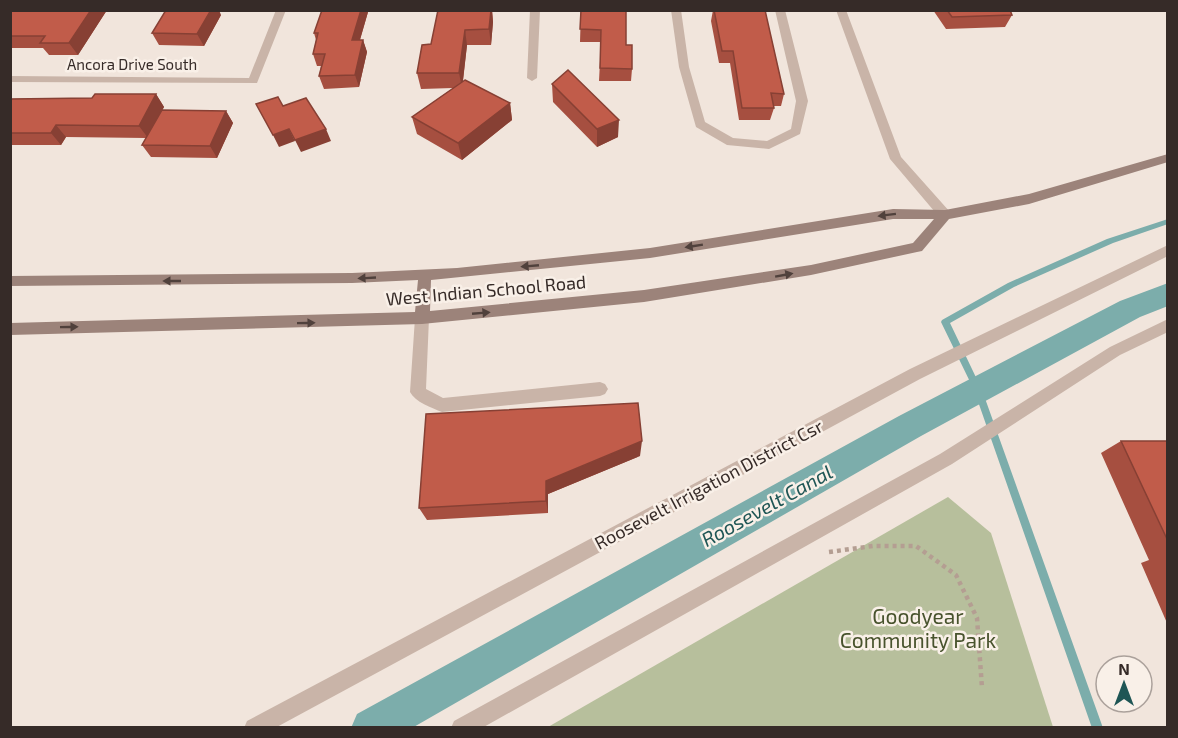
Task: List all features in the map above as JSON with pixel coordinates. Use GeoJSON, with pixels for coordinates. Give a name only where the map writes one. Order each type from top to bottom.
{"type":"FeatureCollection","features":[{"type":"Feature","properties":{"kind":"main road","name":"West Indian School Road"},"geometry":{"type":"LineString","coordinates":[[10,281],[352,278],[425,274],[650,253],[893,213],[945,215],[1029,199],[1167,158]]}},
{"type":"Feature","properties":{"kind":"main road","name":"West Indian School Road"},"geometry":{"type":"LineString","coordinates":[[10,329],[422,318],[644,296],[811,270],[917,247],[945,215]]}},
{"type":"Feature","properties":{"kind":"main road"},"geometry":{"type":"LineString","coordinates":[[422,318],[425,274]]}},
{"type":"Feature","properties":{"kind":"street","name":"Ancora Drive South"},"geometry":{"type":"LineString","coordinates":[[10,79],[253,81],[281,10]]}},
{"type":"Feature","properties":{"kind":"street"},"geometry":{"type":"LineString","coordinates":[[532,78],[535,10]]}},
{"type":"Feature","properties":{"kind":"street"},"geometry":{"type":"LineString","coordinates":[[676,10],[684,67],[700,124],[732,142],[769,145],[796,131],[802,101],[780,10]]}},
{"type":"Feature","properties":{"kind":"street"},"geometry":{"type":"LineString","coordinates":[[841,10],[896,159],[945,215]]}},
{"type":"Feature","properties":{"kind":"street","name":"Roosevelt Irrigation District Csr"},"geometry":{"type":"LineString","coordinates":[[254,728],[915,374],[1167,250]]}},
{"type":"Feature","properties":{"kind":"street"},"geometry":{"type":"LineString","coordinates":[[422,318],[418,392],[442,405],[600,389]]}},
{"type":"Feature","properties":{"kind":"street"},"geometry":{"type":"LineString","coordinates":[[460,728],[946,459],[1114,351],[1167,325]]}},
{"type":"Feature","properties":{"kind":"path"},"geometry":{"type":"LineString","coordinates":[[827,552],[873,546],[916,546],[956,575],[977,618],[982,688]]}},
{"type":"Feature","properties":{"kind":"green space","name":"Goodyear Community Park"},"geometry":{"type":"Polygon","coordinates":[[[948,497],[991,533],[1053,727],[548,727],[948,497]]]}},
{"type":"Feature","properties":{"kind":"building"},"geometry":{"type":"Polygon","coordinates":[[[10,10],[91,10],[69,43],[40,43],[45,36],[10,36],[10,10]]]}},
{"type":"Feature","properties":{"kind":"building"},"geometry":{"type":"Polygon","coordinates":[[[166,10],[211,10],[197,34],[152,33],[166,10]]]}},
{"type":"Feature","properties":{"kind":"building"},"geometry":{"type":"Polygon","coordinates":[[[322,10],[361,10],[352,40],[363,40],[355,75],[319,76],[325,54],[313,54],[318,33],[314,33],[322,10]]]}},
{"type":"Feature","properties":{"kind":"building"},"geometry":{"type":"Polygon","coordinates":[[[438,10],[491,10],[489,29],[465,30],[459,73],[417,73],[422,45],[431,44],[438,10]]]}},
{"type":"Feature","properties":{"kind":"building"},"geometry":{"type":"Polygon","coordinates":[[[581,10],[626,10],[626,45],[632,45],[632,69],[600,68],[601,30],[580,29],[581,10]]]}},
{"type":"Feature","properties":{"kind":"building"},"geometry":{"type":"Polygon","coordinates":[[[714,10],[765,10],[784,94],[771,93],[774,108],[742,108],[733,51],[722,51],[714,10]]]}},
{"type":"Feature","properties":{"kind":"building"},"geometry":{"type":"Polygon","coordinates":[[[947,10],[1010,10],[1012,15],[952,17],[947,10]]]}},
{"type":"Feature","properties":{"kind":"building"},"geometry":{"type":"Polygon","coordinates":[[[568,70],[619,120],[597,129],[552,84],[568,70]]]}},
{"type":"Feature","properties":{"kind":"building"},"geometry":{"type":"Polygon","coordinates":[[[465,80],[510,103],[458,143],[412,117],[465,80]]]}},
{"type":"Feature","properties":{"kind":"building"},"geometry":{"type":"Polygon","coordinates":[[[95,94],[156,94],[139,126],[56,125],[51,133],[10,133],[10,99],[92,98],[95,94]]]}},
{"type":"Feature","properties":{"kind":"building"},"geometry":{"type":"Polygon","coordinates":[[[278,97],[283,106],[306,98],[326,129],[295,140],[289,129],[273,135],[256,104],[278,97]]]}},
{"type":"Feature","properties":{"kind":"building"},"geometry":{"type":"Polygon","coordinates":[[[162,110],[226,111],[210,146],[142,145],[162,110]]]}},
{"type":"Feature","properties":{"kind":"building"},"geometry":{"type":"Polygon","coordinates":[[[638,403],[642,441],[546,481],[546,501],[419,508],[426,414],[638,403]]]}},
{"type":"Feature","properties":{"kind":"building"},"geometry":{"type":"Polygon","coordinates":[[[1121,441],[1167,441],[1167,539],[1121,441]]]}},
{"type":"Feature","properties":{"kind":"waterway"},"geometry":{"type":"LineString","coordinates":[[1098,728],[978,390],[945,322],[1011,285],[1110,241],[1168,221]]}},
{"type":"Feature","properties":{"kind":"waterway","name":"Roosevelt Canal"},"geometry":{"type":"LineString","coordinates":[[371,728],[910,426],[1130,309],[1168,294]]}}]}
